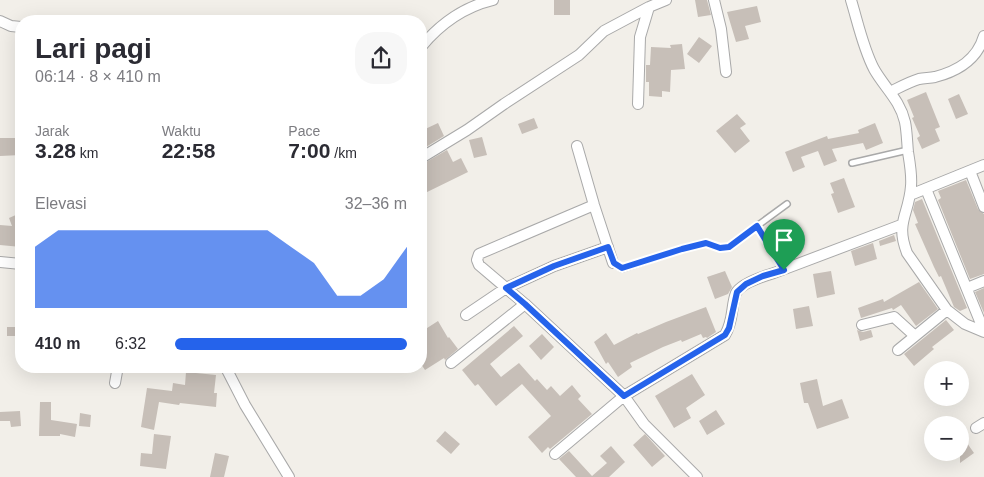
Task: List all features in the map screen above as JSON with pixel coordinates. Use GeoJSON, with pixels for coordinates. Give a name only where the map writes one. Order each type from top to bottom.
{"type":"FeatureCollection","features":[{"type":"Feature","properties":{"kind":"street"},"geometry":{"type":"LineString","coordinates":[[427,40],[445,23],[473,6],[493,0]]}},
{"type":"Feature","properties":{"kind":"street"},"geometry":{"type":"LineString","coordinates":[[427,154],[467,130],[579,55],[604,31],[666,0]]}},
{"type":"Feature","properties":{"kind":"street"},"geometry":{"type":"LineString","coordinates":[[714,0],[721,29],[726,72]]}},
{"type":"Feature","properties":{"kind":"street"},"geometry":{"type":"LineString","coordinates":[[851,0],[868,56],[876,72],[899,104],[908,137],[911,166],[910,195],[901,225],[903,243],[912,262],[946,310],[965,324],[984,331]]}},
{"type":"Feature","properties":{"kind":"street"},"geometry":{"type":"LineString","coordinates":[[638,104],[640,37],[650,7]]}},
{"type":"Feature","properties":{"kind":"street"},"geometry":{"type":"LineString","coordinates":[[0,21],[15,26]]}},
{"type":"Feature","properties":{"kind":"street"},"geometry":{"type":"LineString","coordinates":[[890,92],[920,79],[934,77],[961,68],[971,60],[984,36]]}},
{"type":"Feature","properties":{"kind":"street"},"geometry":{"type":"LineString","coordinates":[[577,146],[594,205],[614,263]]}},
{"type":"Feature","properties":{"kind":"street"},"geometry":{"type":"LineString","coordinates":[[910,195],[984,165]]}},
{"type":"Feature","properties":{"kind":"street"},"geometry":{"type":"LineString","coordinates":[[970,171],[984,207]]}},
{"type":"Feature","properties":{"kind":"street"},"geometry":{"type":"LineString","coordinates":[[926,189],[984,331]]}},
{"type":"Feature","properties":{"kind":"street"},"geometry":{"type":"LineString","coordinates":[[594,205],[479,254],[477,260],[479,265],[525,304],[624,396],[644,424],[697,477]]}},
{"type":"Feature","properties":{"kind":"street"},"geometry":{"type":"LineString","coordinates":[[555,454],[624,396],[725,335],[729,328],[737,292],[746,284],[901,225]]}},
{"type":"Feature","properties":{"kind":"street"},"geometry":{"type":"LineString","coordinates":[[466,315],[506,288],[554,266],[608,247]]}},
{"type":"Feature","properties":{"kind":"street"},"geometry":{"type":"LineString","coordinates":[[0,262],[15,263]]}},
{"type":"Feature","properties":{"kind":"street"},"geometry":{"type":"LineString","coordinates":[[966,288],[984,281]]}},
{"type":"Feature","properties":{"kind":"street"},"geometry":{"type":"LineString","coordinates":[[451,363],[525,304]]}},
{"type":"Feature","properties":{"kind":"street"},"geometry":{"type":"LineString","coordinates":[[898,350],[946,310]]}},
{"type":"Feature","properties":{"kind":"street"},"geometry":{"type":"LineString","coordinates":[[862,325],[894,317],[915,336]]}},
{"type":"Feature","properties":{"kind":"street"},"geometry":{"type":"LineString","coordinates":[[115,383],[117,373]]}},
{"type":"Feature","properties":{"kind":"street"},"geometry":{"type":"LineString","coordinates":[[229,373],[245,405],[289,477]]}},
{"type":"Feature","properties":{"kind":"lane"},"geometry":{"type":"LineString","coordinates":[[852,163],[908,150]]}},
{"type":"Feature","properties":{"kind":"lane"},"geometry":{"type":"LineString","coordinates":[[614,263],[622,268],[706,243],[720,248],[729,247],[787,204]]}},
{"type":"Feature","properties":{"kind":"lane"},"geometry":{"type":"LineString","coordinates":[[757,226],[784,270]]}},
{"type":"Feature","properties":{"kind":"building"},"geometry":{"type":"Polygon","coordinates":[[[554,0],[570,0],[570,15],[554,15],[554,0]]]}},
{"type":"Feature","properties":{"kind":"building"},"geometry":{"type":"Polygon","coordinates":[[[695,0],[707,0],[711,15],[698,17],[695,0]]]}},
{"type":"Feature","properties":{"kind":"building"},"geometry":{"type":"Polygon","coordinates":[[[757,6],[761,22],[745,26],[749,39],[736,42],[727,12],[757,6]]]}},
{"type":"Feature","properties":{"kind":"building"},"geometry":{"type":"Polygon","coordinates":[[[699,37],[712,46],[699,63],[687,54],[699,37]]]}},
{"type":"Feature","properties":{"kind":"building"},"geometry":{"type":"Polygon","coordinates":[[[682,44],[685,69],[671,70],[670,92],[662,91],[662,97],[649,96],[649,82],[646,82],[646,65],[650,65],[651,47],[671,48],[670,45],[682,44]]]}},
{"type":"Feature","properties":{"kind":"building"},"geometry":{"type":"Polygon","coordinates":[[[926,92],[940,127],[935,129],[940,141],[922,149],[917,138],[920,136],[907,100],[926,92]]]}},
{"type":"Feature","properties":{"kind":"building"},"geometry":{"type":"Polygon","coordinates":[[[959,94],[968,114],[956,119],[948,99],[959,94]]]}},
{"type":"Feature","properties":{"kind":"building"},"geometry":{"type":"Polygon","coordinates":[[[737,114],[746,124],[740,128],[750,141],[735,153],[716,131],[737,114]]]}},
{"type":"Feature","properties":{"kind":"building"},"geometry":{"type":"Polygon","coordinates":[[[534,118],[538,128],[522,134],[518,124],[534,118]]]}},
{"type":"Feature","properties":{"kind":"building"},"geometry":{"type":"Polygon","coordinates":[[[438,123],[444,136],[427,146],[427,128],[438,123]]]}},
{"type":"Feature","properties":{"kind":"building"},"geometry":{"type":"Polygon","coordinates":[[[875,123],[883,143],[866,150],[863,143],[832,149],[837,161],[824,166],[818,151],[801,157],[805,167],[793,172],[785,152],[827,136],[828,139],[859,133],[858,130],[875,123]]]}},
{"type":"Feature","properties":{"kind":"building"},"geometry":{"type":"Polygon","coordinates":[[[482,137],[487,155],[474,158],[469,140],[482,137]]]}},
{"type":"Feature","properties":{"kind":"building"},"geometry":{"type":"Polygon","coordinates":[[[0,138],[15,138],[15,155],[0,156],[0,138]]]}},
{"type":"Feature","properties":{"kind":"building"},"geometry":{"type":"Polygon","coordinates":[[[447,150],[453,162],[461,158],[468,172],[427,192],[427,162],[447,150]]]}},
{"type":"Feature","properties":{"kind":"building"},"geometry":{"type":"Polygon","coordinates":[[[844,178],[855,207],[838,213],[831,194],[834,193],[830,183],[844,178]]]}},
{"type":"Feature","properties":{"kind":"building"},"geometry":{"type":"Polygon","coordinates":[[[966,180],[978,209],[984,214],[984,274],[970,279],[938,200],[941,198],[938,191],[966,180]]]}},
{"type":"Feature","properties":{"kind":"building"},"geometry":{"type":"Polygon","coordinates":[[[922,199],[967,308],[960,311],[954,307],[915,224],[918,223],[913,210],[915,202],[922,199]]]}},
{"type":"Feature","properties":{"kind":"building"},"geometry":{"type":"Polygon","coordinates":[[[15,215],[15,246],[0,245],[0,225],[12,226],[9,218],[15,215]]]}},
{"type":"Feature","properties":{"kind":"building"},"geometry":{"type":"Polygon","coordinates":[[[894,235],[896,241],[880,246],[879,241],[894,235]]]}},
{"type":"Feature","properties":{"kind":"building"},"geometry":{"type":"Polygon","coordinates":[[[873,243],[877,259],[855,266],[851,251],[873,243]]]}},
{"type":"Feature","properties":{"kind":"building"},"geometry":{"type":"Polygon","coordinates":[[[725,271],[732,287],[728,294],[715,299],[707,277],[725,271]]]}},
{"type":"Feature","properties":{"kind":"building"},"geometry":{"type":"Polygon","coordinates":[[[831,271],[835,294],[817,298],[813,274],[831,271]]]}},
{"type":"Feature","properties":{"kind":"building"},"geometry":{"type":"Polygon","coordinates":[[[919,282],[938,309],[916,326],[901,305],[893,310],[892,308],[861,318],[858,308],[883,299],[884,302],[919,282]]]}},
{"type":"Feature","properties":{"kind":"building"},"geometry":{"type":"Polygon","coordinates":[[[984,288],[984,313],[975,292],[984,288]]]}},
{"type":"Feature","properties":{"kind":"building"},"geometry":{"type":"Polygon","coordinates":[[[809,306],[813,326],[796,329],[793,309],[809,306]]]}},
{"type":"Feature","properties":{"kind":"building"},"geometry":{"type":"Polygon","coordinates":[[[706,307],[716,332],[707,338],[703,338],[701,334],[663,347],[630,363],[632,367],[618,377],[608,362],[606,364],[594,342],[606,333],[614,345],[637,333],[706,307]]]}},
{"type":"Feature","properties":{"kind":"building"},"geometry":{"type":"Polygon","coordinates":[[[946,320],[954,330],[932,347],[934,349],[914,366],[904,354],[946,320]]]}},
{"type":"Feature","properties":{"kind":"building"},"geometry":{"type":"Polygon","coordinates":[[[438,321],[448,338],[458,349],[445,360],[444,358],[427,369],[427,328],[438,321]]]}},
{"type":"Feature","properties":{"kind":"building"},"geometry":{"type":"Polygon","coordinates":[[[514,326],[523,336],[490,364],[501,377],[519,363],[535,381],[537,379],[547,390],[551,386],[560,396],[572,385],[581,396],[578,399],[592,414],[550,449],[548,447],[542,453],[528,437],[551,416],[522,384],[496,406],[478,384],[475,386],[462,370],[514,326]]]}},
{"type":"Feature","properties":{"kind":"building"},"geometry":{"type":"Polygon","coordinates":[[[7,327],[15,327],[15,336],[7,336],[7,327]]]}},
{"type":"Feature","properties":{"kind":"building"},"geometry":{"type":"Polygon","coordinates":[[[857,330],[863,332],[871,330],[873,337],[860,341],[857,330]]]}},
{"type":"Feature","properties":{"kind":"building"},"geometry":{"type":"Polygon","coordinates":[[[542,334],[554,347],[541,360],[529,346],[542,334]]]}},
{"type":"Feature","properties":{"kind":"building"},"geometry":{"type":"Polygon","coordinates":[[[186,373],[216,375],[214,393],[217,393],[216,407],[159,402],[154,430],[141,427],[147,388],[172,391],[173,383],[185,385],[186,373]]]}},
{"type":"Feature","properties":{"kind":"building"},"geometry":{"type":"Polygon","coordinates":[[[692,374],[705,395],[686,408],[691,418],[674,428],[655,396],[692,374]]]}},
{"type":"Feature","properties":{"kind":"building"},"geometry":{"type":"Polygon","coordinates":[[[817,379],[823,406],[842,399],[849,418],[817,429],[808,403],[804,403],[800,383],[817,379]]]}},
{"type":"Feature","properties":{"kind":"building"},"geometry":{"type":"Polygon","coordinates":[[[40,402],[51,402],[51,420],[77,424],[75,437],[60,434],[60,436],[39,436],[40,402]]]}},
{"type":"Feature","properties":{"kind":"building"},"geometry":{"type":"Polygon","coordinates":[[[716,410],[725,424],[707,435],[699,421],[716,410]]]}},
{"type":"Feature","properties":{"kind":"building"},"geometry":{"type":"Polygon","coordinates":[[[20,411],[21,426],[11,427],[10,421],[0,421],[0,412],[20,411]]]}},
{"type":"Feature","properties":{"kind":"building"},"geometry":{"type":"Polygon","coordinates":[[[80,413],[91,415],[90,427],[79,426],[80,413]]]}},
{"type":"Feature","properties":{"kind":"building"},"geometry":{"type":"Polygon","coordinates":[[[445,431],[460,444],[451,454],[436,441],[445,431]]]}},
{"type":"Feature","properties":{"kind":"building"},"geometry":{"type":"Polygon","coordinates":[[[154,434],[171,436],[166,469],[140,466],[141,453],[152,454],[154,434]]]}},
{"type":"Feature","properties":{"kind":"building"},"geometry":{"type":"Polygon","coordinates":[[[645,434],[665,456],[652,467],[633,445],[645,434]]]}},
{"type":"Feature","properties":{"kind":"building"},"geometry":{"type":"Polygon","coordinates":[[[611,446],[625,462],[609,477],[576,477],[559,459],[569,451],[592,476],[607,463],[600,456],[611,446]]]}},
{"type":"Feature","properties":{"kind":"building"},"geometry":{"type":"Polygon","coordinates":[[[969,446],[974,453],[969,457],[969,446]]]}},
{"type":"Feature","properties":{"kind":"building"},"geometry":{"type":"Polygon","coordinates":[[[215,453],[229,456],[224,477],[210,477],[215,453]]]}},
{"type":"Feature","properties":{"kind":"route"},"geometry":{"type":"LineString","coordinates":[[757,226],[784,270],[763,276],[746,284],[737,292],[729,328],[720,339],[624,396],[506,288],[554,266],[608,247],[614,263],[622,268],[637,265],[667,253],[706,243],[720,248],[729,247],[757,226]]}}]}
